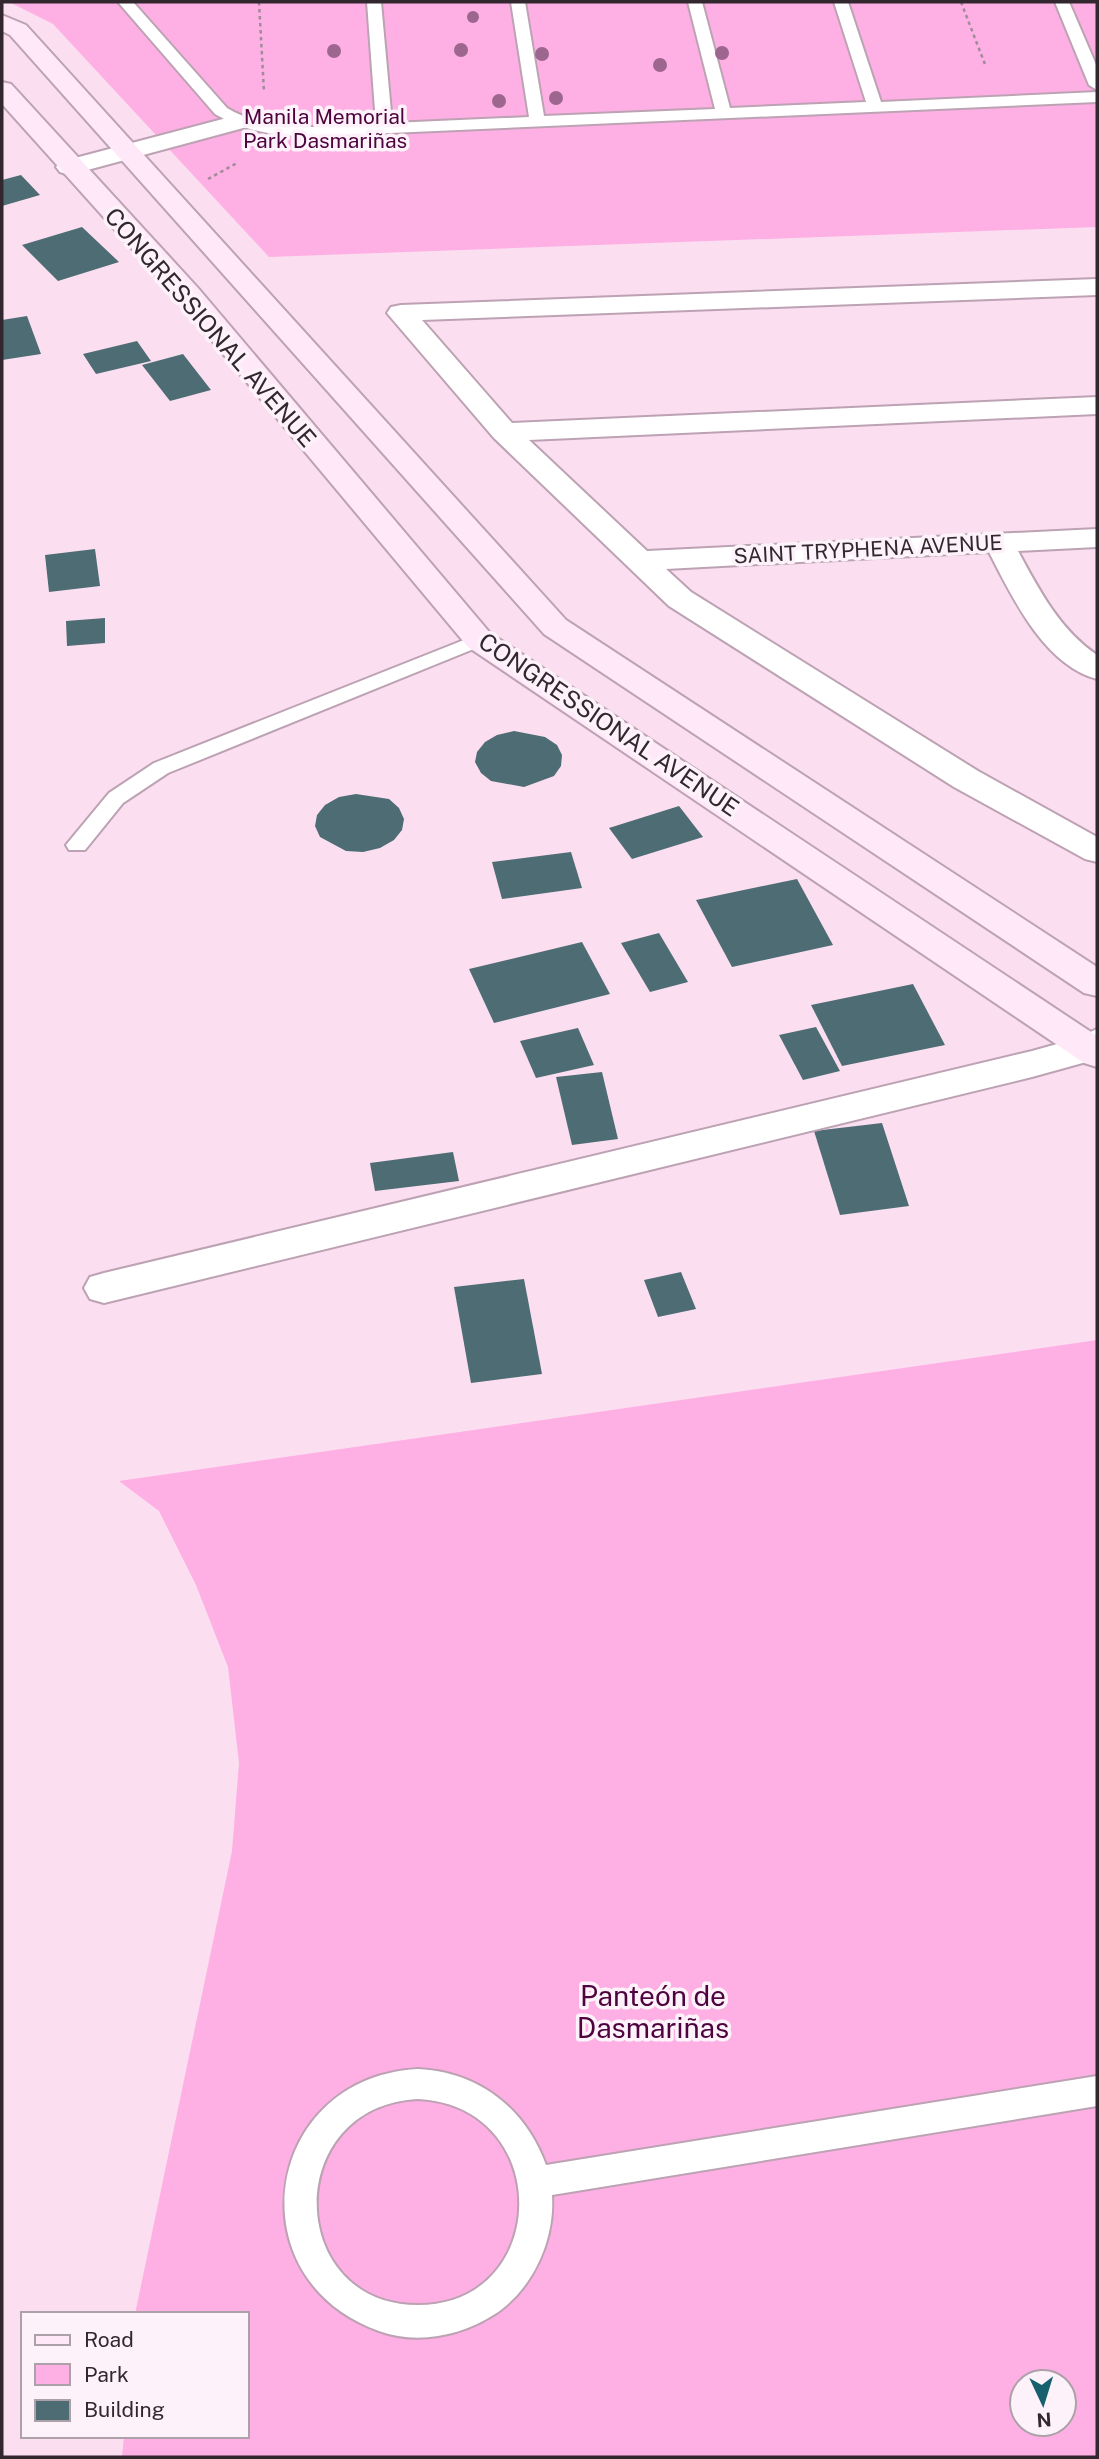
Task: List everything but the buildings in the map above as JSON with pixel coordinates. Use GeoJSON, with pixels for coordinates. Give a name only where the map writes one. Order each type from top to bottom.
{"type":"FeatureCollection","features":[{"type":"Feature","properties":{"kind":"main road","name":"CONGRESSIONAL AVENUE"},"geometry":{"type":"LineString","coordinates":[[2,22],[18,30],[555,627],[1097,984]]}},
{"type":"Feature","properties":{"kind":"main road","name":"CONGRESSIONAL AVENUE"},"geometry":{"type":"LineString","coordinates":[[2,89],[69,167],[188,294],[479,640],[1094,1048]]}},
{"type":"Feature","properties":{"kind":"street"},"geometry":{"type":"LineString","coordinates":[[69,167],[247,124]]}},
{"type":"Feature","properties":{"kind":"street"},"geometry":{"type":"LineString","coordinates":[[1097,287],[401,313],[504,432],[680,599],[966,779],[1097,850]]}},
{"type":"Feature","properties":{"kind":"street"},"geometry":{"type":"LineString","coordinates":[[504,432],[1097,405]]}},
{"type":"Feature","properties":{"kind":"street","name":"SAINT TRYPHENA AVENUE"},"geometry":{"type":"LineString","coordinates":[[638,561],[1097,538]]}},
{"type":"Feature","properties":{"kind":"street"},"geometry":{"type":"LineString","coordinates":[[999,543],[1033,608],[1074,655],[1097,669]]}},
{"type":"Feature","properties":{"kind":"street"},"geometry":{"type":"LineString","coordinates":[[104,1288],[1094,1048]]}},
{"type":"Feature","properties":{"kind":"lane"},"geometry":{"type":"LineString","coordinates":[[125,2],[209,99],[247,124],[293,130],[1097,97]]}},
{"type":"Feature","properties":{"kind":"lane"},"geometry":{"type":"LineString","coordinates":[[374,2],[384,128]]}},
{"type":"Feature","properties":{"kind":"lane"},"geometry":{"type":"LineString","coordinates":[[518,2],[537,120]]}},
{"type":"Feature","properties":{"kind":"lane"},"geometry":{"type":"LineString","coordinates":[[695,2],[724,114]]}},
{"type":"Feature","properties":{"kind":"lane"},"geometry":{"type":"LineString","coordinates":[[841,2],[875,107]]}},
{"type":"Feature","properties":{"kind":"lane"},"geometry":{"type":"LineString","coordinates":[[1062,2],[1097,85]]}},
{"type":"Feature","properties":{"kind":"lane"},"geometry":{"type":"LineString","coordinates":[[77,845],[116,798],[161,768],[479,640]]}},
{"type":"Feature","properties":{"kind":"lane"},"geometry":{"type":"LineString","coordinates":[[404,2086],[441,2086],[475,2096],[505,2117],[527,2147],[537,2182],[537,2223],[522,2262],[494,2294],[455,2315],[413,2322],[370,2313],[335,2291],[309,2258],[298,2219],[300,2182],[314,2147],[338,2118],[368,2096],[404,2086]]}},
{"type":"Feature","properties":{"kind":"lane"},"geometry":{"type":"LineString","coordinates":[[537,2182],[1097,2091]]}},
{"type":"Feature","properties":{"kind":"path"},"geometry":{"type":"LineString","coordinates":[[247,124],[264,98],[260,2]]}},
{"type":"Feature","properties":{"kind":"path"},"geometry":{"type":"LineString","coordinates":[[961,2],[998,101]]}},
{"type":"Feature","properties":{"kind":"green space","name":"Manila Memorial Park Dasmariñas"},"geometry":{"type":"Polygon","coordinates":[[[9,2],[1097,2],[1097,227],[269,257],[53,24],[9,2]]]}},
{"type":"Feature","properties":{"kind":"green space","name":"Panteón de Dasmariñas"},"geometry":{"type":"Polygon","coordinates":[[[1097,1340],[1097,2457],[122,2457],[124,2438],[248,2438],[248,2312],[135,2312],[232,1851],[239,1763],[228,1667],[196,1585],[159,1511],[119,1481],[1097,1340]]]}}]}
